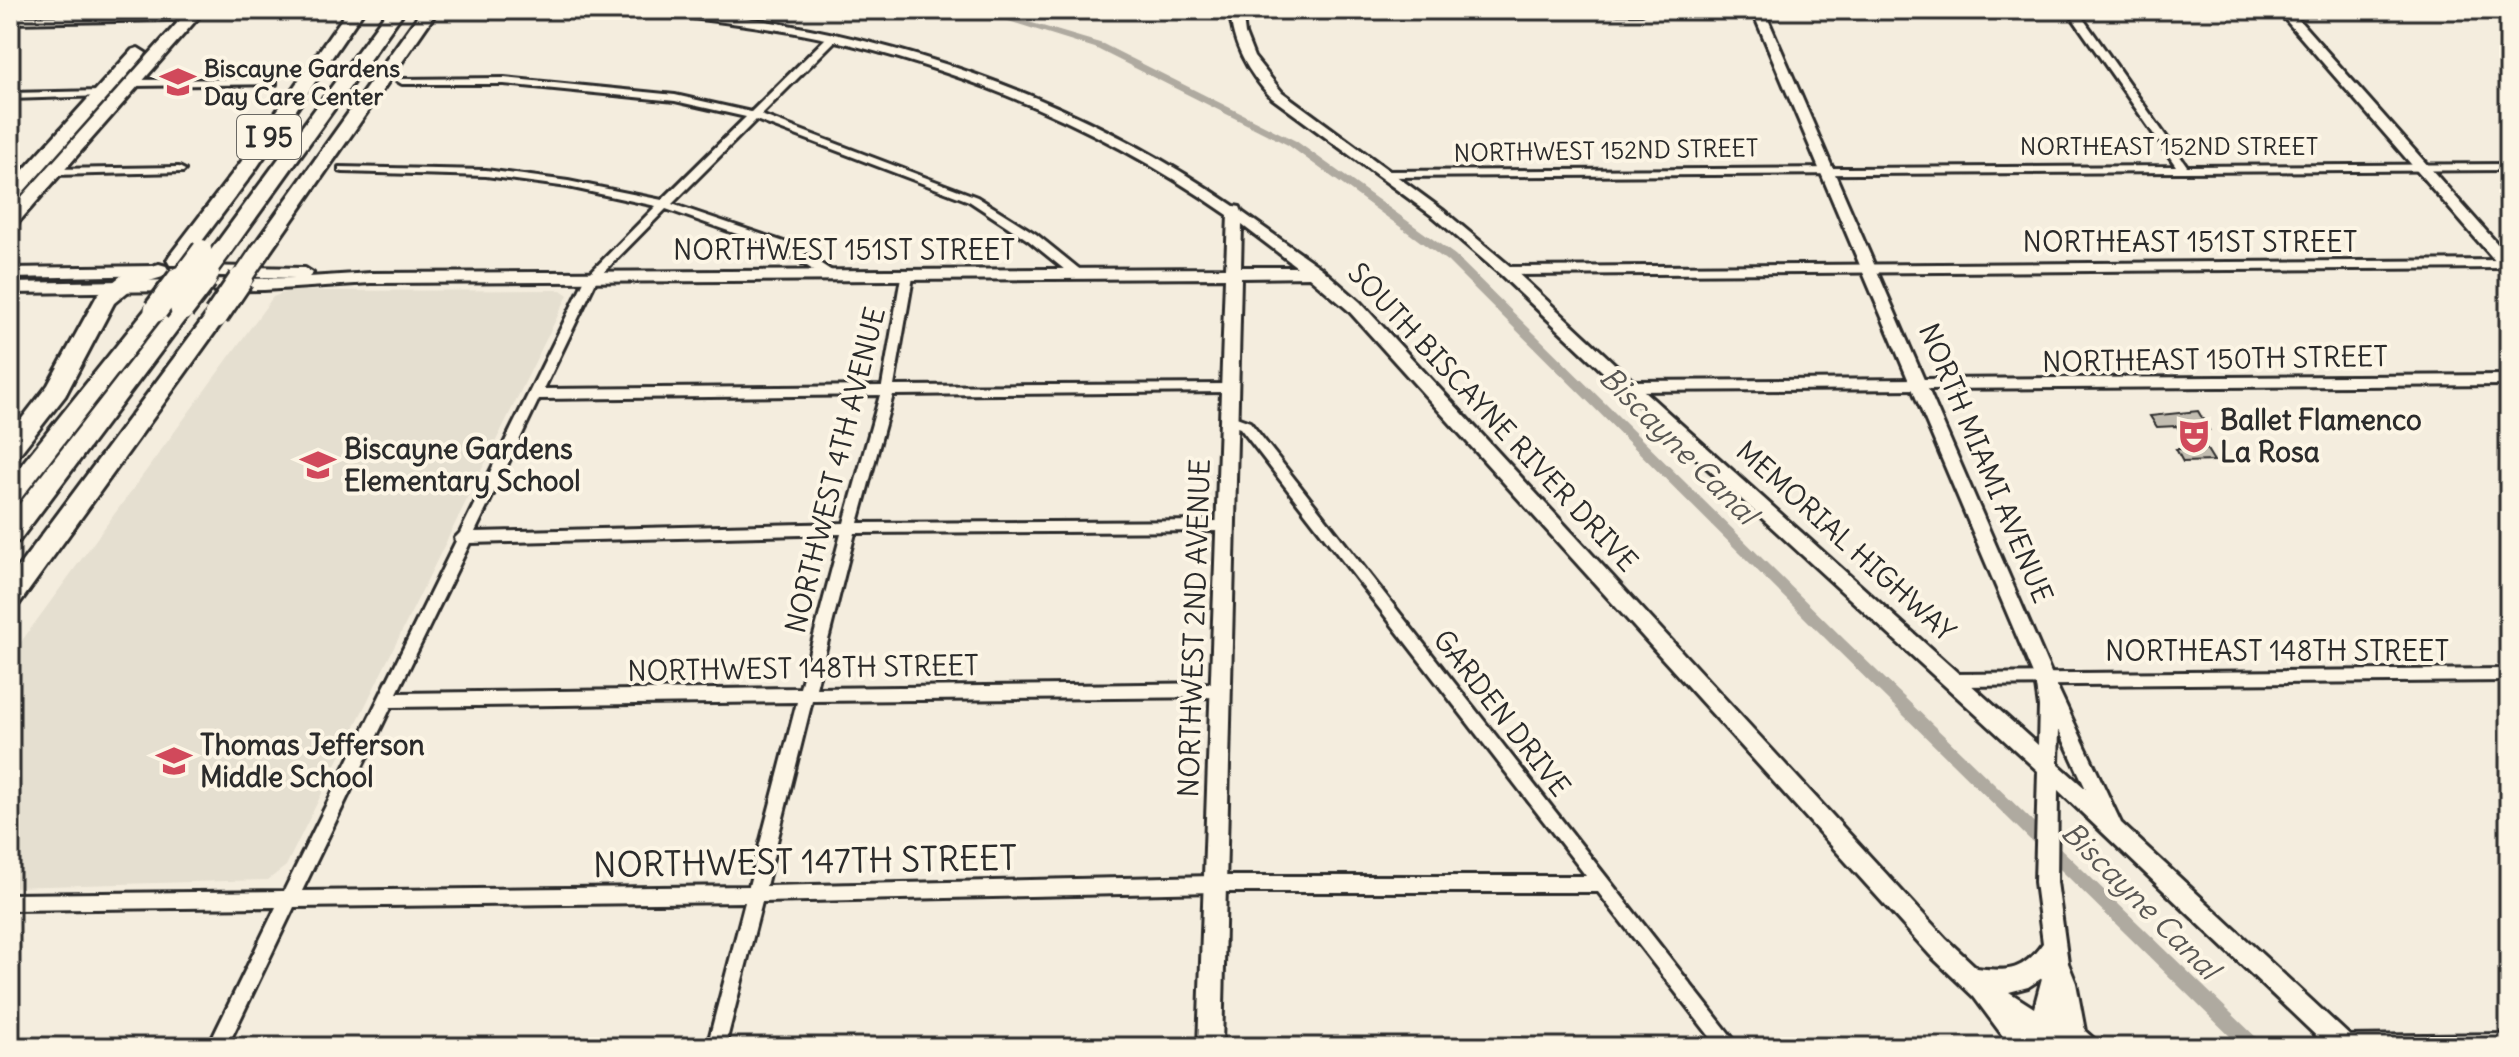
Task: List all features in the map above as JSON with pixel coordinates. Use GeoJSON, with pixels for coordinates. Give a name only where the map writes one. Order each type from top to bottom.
{"type":"FeatureCollection","features":[{"type":"Feature","properties":{"kind":"highway","name":"I 95"},"geometry":{"type":"LineString","coordinates":[[10,473],[166,307],[177,260],[246,169],[356,10]]}},
{"type":"Feature","properties":{"kind":"highway"},"geometry":{"type":"LineString","coordinates":[[217,249],[303,114],[375,10]]}},
{"type":"Feature","properties":{"kind":"highway"},"geometry":{"type":"LineString","coordinates":[[10,496],[217,249],[399,10]]}},
{"type":"Feature","properties":{"kind":"highway","name":"I 95"},"geometry":{"type":"LineString","coordinates":[[10,597],[216,316],[430,10]]}},
{"type":"Feature","properties":{"kind":"highway"},"geometry":{"type":"LineString","coordinates":[[10,450],[57,390],[105,299],[126,280],[159,271]]}},
{"type":"Feature","properties":{"kind":"highway"},"geometry":{"type":"LineString","coordinates":[[10,531],[166,307]]}},
{"type":"Feature","properties":{"kind":"main road"},"geometry":{"type":"LineString","coordinates":[[10,221],[197,10]]}},
{"type":"Feature","properties":{"kind":"main road"},"geometry":{"type":"LineString","coordinates":[[163,48],[159,46],[175,25],[173,14]]}},
{"type":"Feature","properties":{"kind":"main road"},"geometry":{"type":"LineString","coordinates":[[10,196],[173,14]]}},
{"type":"Feature","properties":{"kind":"main road"},"geometry":{"type":"LineString","coordinates":[[77,145],[80,134],[106,104],[101,94]]}},
{"type":"Feature","properties":{"kind":"street","name":"SOUTH BISCAYNE RIVER DRIVE"},"geometry":{"type":"LineString","coordinates":[[659,10],[782,27],[940,64],[1032,98],[1134,149],[1235,210],[1316,272],[1354,306],[1938,947],[1977,984],[2026,1047]]}},
{"type":"Feature","properties":{"kind":"street"},"geometry":{"type":"LineString","coordinates":[[1197,10],[1642,10]]}},
{"type":"Feature","properties":{"kind":"street","name":"NORTH MIAMI AVENUE"},"geometry":{"type":"LineString","coordinates":[[1758,10],[2045,679],[2049,707],[2046,882],[2056,954],[2081,1042]]}},
{"type":"Feature","properties":{"kind":"street"},"geometry":{"type":"LineString","coordinates":[[2072,10],[2184,169]]}},
{"type":"Feature","properties":{"kind":"street"},"geometry":{"type":"LineString","coordinates":[[2283,10],[2508,265]]}},
{"type":"Feature","properties":{"kind":"street","name":"MEMORIAL HIGHWAY"},"geometry":{"type":"LineString","coordinates":[[1236,11],[1239,38],[1252,65],[1286,103],[1439,214],[1506,271],[1628,386],[1955,680],[2344,1046]]}},
{"type":"Feature","properties":{"kind":"street"},"geometry":{"type":"LineString","coordinates":[[10,20],[173,14]]}},
{"type":"Feature","properties":{"kind":"street"},"geometry":{"type":"LineString","coordinates":[[217,1047],[462,538],[592,277],[832,38]]}},
{"type":"Feature","properties":{"kind":"street"},"geometry":{"type":"LineString","coordinates":[[402,81],[504,81],[675,98],[754,116],[973,199],[1032,237],[1079,275]]}},
{"type":"Feature","properties":{"kind":"street"},"geometry":{"type":"LineString","coordinates":[[132,83],[272,82]]}},
{"type":"Feature","properties":{"kind":"street"},"geometry":{"type":"LineString","coordinates":[[10,96],[101,94]]}},
{"type":"Feature","properties":{"kind":"street","name":"NORTHEAST 152ND STREET"},"geometry":{"type":"LineString","coordinates":[[1828,170],[2509,167]]}},
{"type":"Feature","properties":{"kind":"street"},"geometry":{"type":"LineString","coordinates":[[343,169],[486,173],[568,184],[662,204],[786,247],[831,276]]}},
{"type":"Feature","properties":{"kind":"street"},"geometry":{"type":"LineString","coordinates":[[53,172],[179,170]]}},
{"type":"Feature","properties":{"kind":"street","name":"NORTHWEST 152ND STREET"},"geometry":{"type":"LineString","coordinates":[[1385,174],[1828,170]]}},
{"type":"Feature","properties":{"kind":"street","name":"NORTHWEST 2ND AVENUE"},"geometry":{"type":"LineString","coordinates":[[1210,1047],[1235,210]]}},
{"type":"Feature","properties":{"kind":"street","name":"NORTHEAST 151ST STREET"},"geometry":{"type":"LineString","coordinates":[[1870,268],[2508,265]]}},
{"type":"Feature","properties":{"kind":"street"},"geometry":{"type":"LineString","coordinates":[[1506,271],[1870,268]]}},
{"type":"Feature","properties":{"kind":"street"},"geometry":{"type":"LineString","coordinates":[[264,285],[274,271]]}},
{"type":"Feature","properties":{"kind":"street","name":"NORTHWEST 151ST STREET"},"geometry":{"type":"LineString","coordinates":[[10,273],[274,271],[371,278]]}},
{"type":"Feature","properties":{"kind":"street","name":"NORTHWEST 151ST STREET"},"geometry":{"type":"LineString","coordinates":[[10,288],[264,285],[371,278],[907,277],[1316,272]]}},
{"type":"Feature","properties":{"kind":"street","name":"NORTHWEST 4TH AVENUE"},"geometry":{"type":"LineString","coordinates":[[716,1047],[849,528],[887,392],[907,277]]}},
{"type":"Feature","properties":{"kind":"street","name":"NORTHEAST 150TH STREET"},"geometry":{"type":"LineString","coordinates":[[1628,386],[1921,387],[2509,380]]}},
{"type":"Feature","properties":{"kind":"street"},"geometry":{"type":"LineString","coordinates":[[535,394],[1229,387]]}},
{"type":"Feature","properties":{"kind":"street","name":"GARDEN DRIVE"},"geometry":{"type":"LineString","coordinates":[[1228,419],[1245,425],[1729,1047]]}},
{"type":"Feature","properties":{"kind":"street"},"geometry":{"type":"LineString","coordinates":[[462,538],[849,528],[1225,526]]}},
{"type":"Feature","properties":{"kind":"street","name":"NORTHEAST 148TH STREET"},"geometry":{"type":"LineString","coordinates":[[2045,679],[2509,675]]}},
{"type":"Feature","properties":{"kind":"street"},"geometry":{"type":"LineString","coordinates":[[1955,680],[2045,679],[2116,832]]}},
{"type":"Feature","properties":{"kind":"street","name":"NORTHWEST 148TH STREET"},"geometry":{"type":"LineString","coordinates":[[384,700],[1222,690]]}},
{"type":"Feature","properties":{"kind":"street","name":"NORTHWEST 147TH STREET"},"geometry":{"type":"LineString","coordinates":[[10,902],[755,894],[1214,884],[1601,884]]}},
{"type":"Feature","properties":{"kind":"street"},"geometry":{"type":"LineString","coordinates":[[1977,984],[2022,979],[2056,954]]}},
{"type":"Feature","properties":{"kind":"street","name":"NORTH MIAMI AVENUE"},"geometry":{"type":"LineString","coordinates":[[2026,1047],[2030,1031],[2040,1024],[2056,954]]}},
{"type":"Feature","properties":{"kind":"street","name":"SOUTH BISCAYNE RIVER DRIVE"},"geometry":{"type":"LineString","coordinates":[[1977,984],[2040,1024],[2060,1028],[2081,1042]]}},
{"type":"Feature","properties":{"kind":"street"},"geometry":{"type":"LineString","coordinates":[[2344,1046],[2509,1043]]}},
{"type":"Feature","properties":{"kind":"shaded area","name":"Thomas Jefferson Middle School"},"geometry":{"type":"Polygon","coordinates":[[[561,290],[568,295],[286,866],[268,880],[10,887],[10,657],[273,297],[288,291],[561,290]]]}},
{"type":"Feature","properties":{"kind":"building","name":"Ballet Flamenco La Rosa"},"geometry":{"type":"Polygon","coordinates":[[[2198,411],[2209,430],[2195,430],[2214,461],[2183,462],[2176,449],[2190,449],[2177,426],[2157,427],[2150,416],[2198,411]]]}},
{"type":"Feature","properties":{"kind":"waterway","name":"Biscayne Canal"},"geometry":{"type":"LineString","coordinates":[[978,10],[1099,46],[1292,143],[1451,258],[1840,644],[2254,1047]]}},
{"type":"Feature","properties":{"kind":"place","name":"Biscayne Gardens Day Care Center"},"geometry":{"type":"Point","coordinates":[178,82]}},
{"type":"Feature","properties":{"kind":"place","name":"Ballet Flamenco La Rosa"},"geometry":{"type":"Point","coordinates":[2194,436]}},
{"type":"Feature","properties":{"kind":"place","name":"Biscayne Gardens Elementary School"},"geometry":{"type":"Point","coordinates":[318,465]}},
{"type":"Feature","properties":{"kind":"place","name":"Thomas Jefferson Middle School"},"geometry":{"type":"Point","coordinates":[174,761]}}]}
